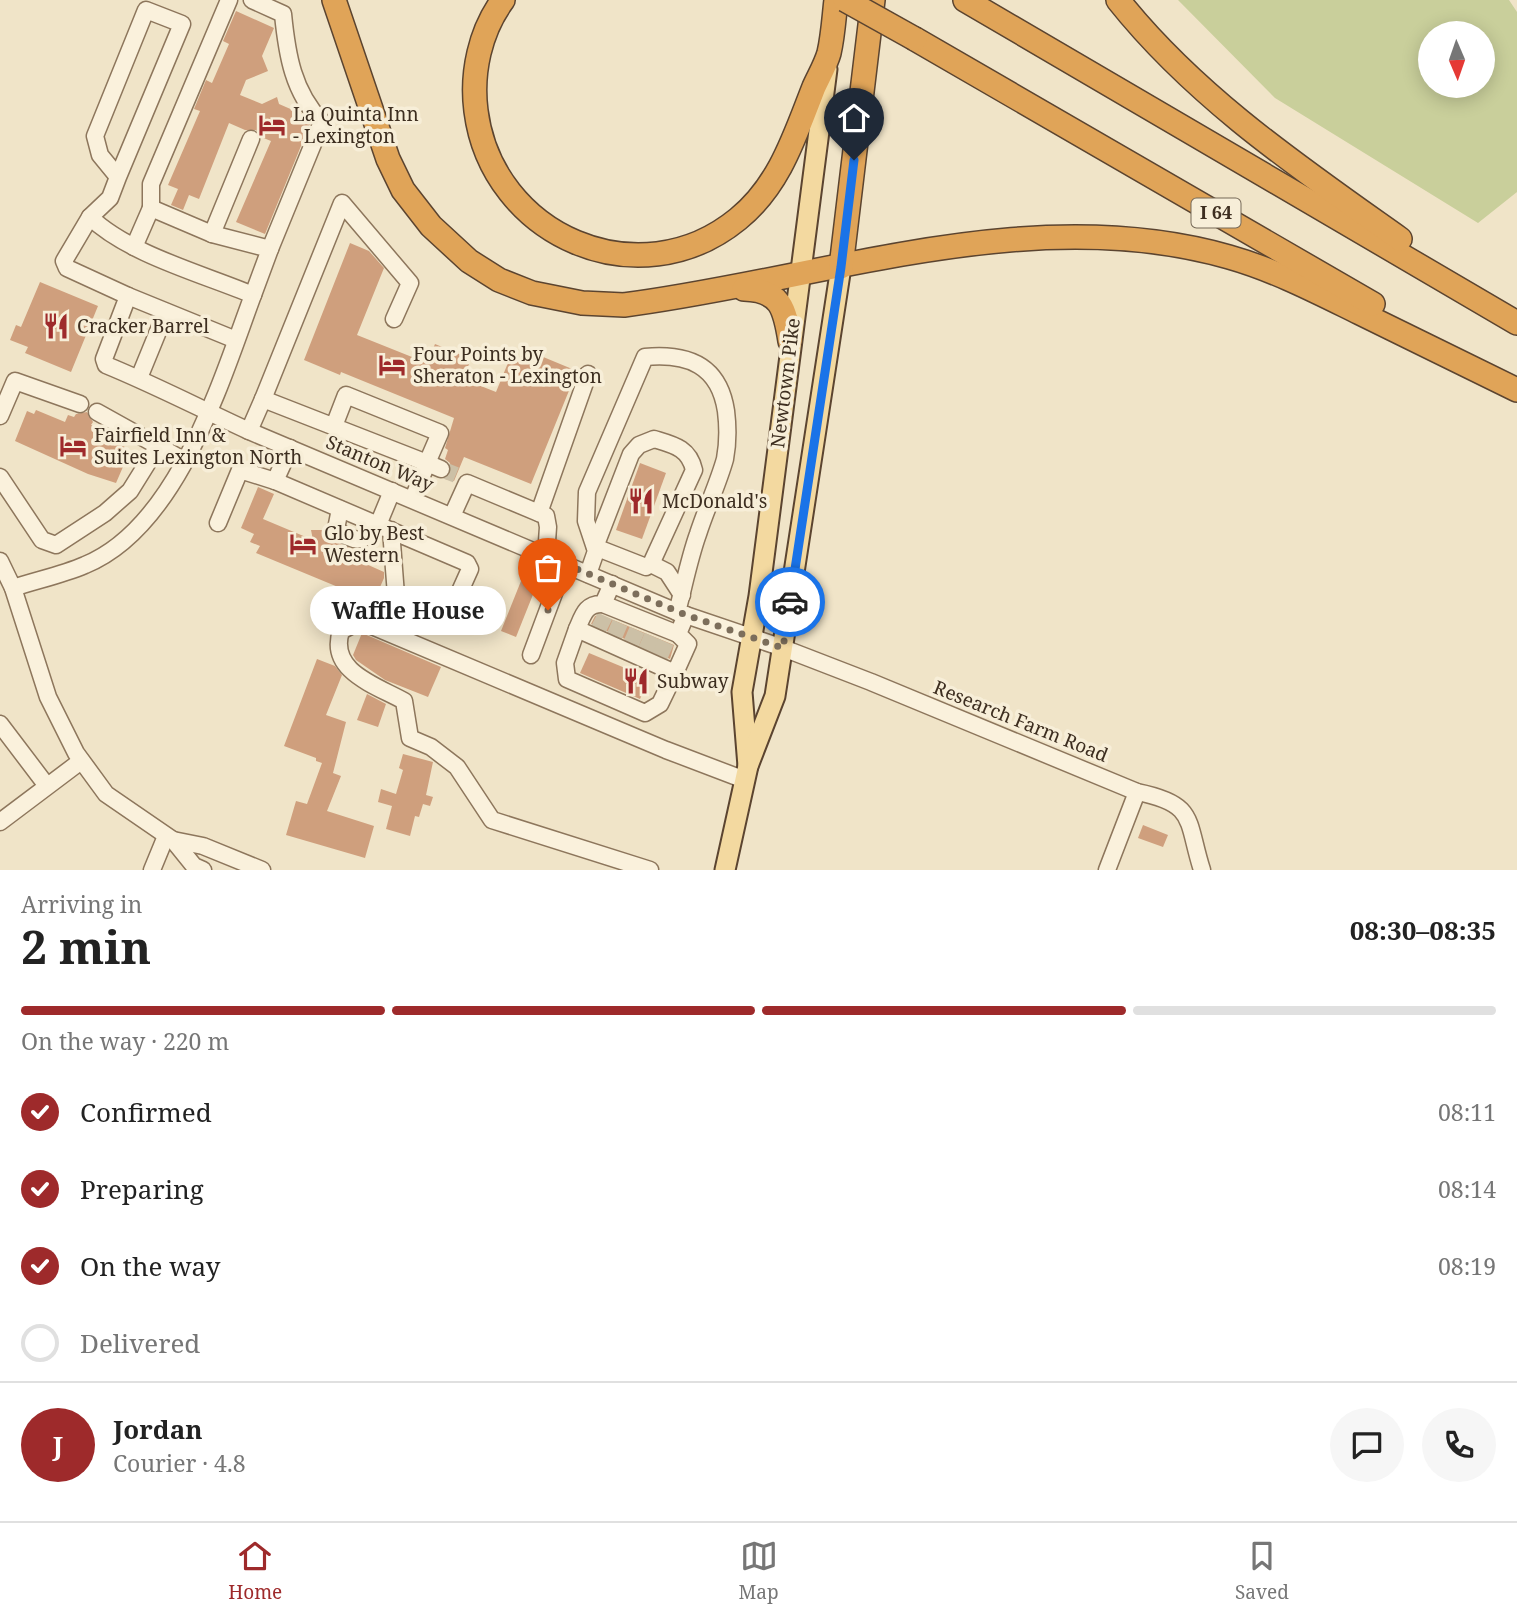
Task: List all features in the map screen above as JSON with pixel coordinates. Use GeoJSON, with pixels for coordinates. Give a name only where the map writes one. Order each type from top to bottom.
{"type":"FeatureCollection","features":[{"type":"Feature","properties":{"kind":"highway"},"geometry":{"type":"LineString","coordinates":[[334,0],[388,159],[403,190],[430,226],[469,261],[499,280],[532,293],[582,303],[624,306],[936,250],[1056,236],[1110,237],[1189,248],[1230,257],[1289,278],[1517,389]]}},
{"type":"Feature","properties":{"kind":"highway"},"geometry":{"type":"LineString","coordinates":[[503,0],[489,24],[475,77],[479,131],[488,158],[509,194],[525,211],[582,246],[608,252],[659,254],[684,248],[712,237],[738,219],[762,196],[780,169],[796,137],[829,54]]}},
{"type":"Feature","properties":{"kind":"highway","name":"Newtown Pike"},"geometry":{"type":"LineString","coordinates":[[829,54],[836,0]]}},
{"type":"Feature","properties":{"kind":"highway","name":"I 64"},"geometry":{"type":"LineString","coordinates":[[845,0],[1517,389]]}},
{"type":"Feature","properties":{"kind":"highway","name":"Newtown Pike"},"geometry":{"type":"LineString","coordinates":[[841,267],[873,0]]}},
{"type":"Feature","properties":{"kind":"highway"},"geometry":{"type":"LineString","coordinates":[[965,0],[1517,322]]}},
{"type":"Feature","properties":{"kind":"highway"},"geometry":{"type":"LineString","coordinates":[[1118,0],[1140,28],[1178,66],[1281,155],[1517,322]]}},
{"type":"Feature","properties":{"kind":"highway"},"geometry":{"type":"LineString","coordinates":[[730,288],[755,289],[772,296],[784,310],[790,341]]}},
{"type":"Feature","properties":{"kind":"main road","name":"Newtown Pike"},"geometry":{"type":"LineString","coordinates":[[747,773],[742,692],[829,54]]}},
{"type":"Feature","properties":{"kind":"main road","name":"Newtown Pike"},"geometry":{"type":"LineString","coordinates":[[725,870],[747,773],[775,696],[841,267]]}},
{"type":"Feature","properties":{"kind":"street"},"geometry":{"type":"LineString","coordinates":[[134,247],[151,208],[151,184],[229,0]]}},
{"type":"Feature","properties":{"kind":"street"},"geometry":{"type":"LineString","coordinates":[[13,588],[86,565],[112,550],[152,512],[185,461],[209,413],[270,248],[322,122],[304,104],[286,51],[283,14],[252,0]]}},
{"type":"Feature","properties":{"kind":"street"},"geometry":{"type":"LineString","coordinates":[[118,177],[100,155],[95,145],[95,136],[146,10],[181,24],[110,198],[90,217],[64,261],[67,268],[236,340]]}},
{"type":"Feature","properties":{"kind":"street"},"geometry":{"type":"LineString","coordinates":[[212,234],[251,139]]}},
{"type":"Feature","properties":{"kind":"street"},"geometry":{"type":"LineString","coordinates":[[249,431],[342,204],[410,283],[394,319]]}},
{"type":"Feature","properties":{"kind":"street"},"geometry":{"type":"LineString","coordinates":[[151,208],[212,234],[270,248]]}},
{"type":"Feature","properties":{"kind":"street"},"geometry":{"type":"LineString","coordinates":[[90,217],[107,233],[134,247],[253,295]]}},
{"type":"Feature","properties":{"kind":"street","name":"Stanton Way"},"geometry":{"type":"LineString","coordinates":[[128,296],[104,359],[106,365],[188,400],[249,431],[682,614],[783,648]]}},
{"type":"Feature","properties":{"kind":"street"},"geometry":{"type":"LineString","coordinates":[[139,379],[166,312]]}},
{"type":"Feature","properties":{"kind":"street"},"geometry":{"type":"LineString","coordinates":[[588,574],[596,551],[586,522],[587,492],[645,357],[668,355],[692,361],[716,378],[724,400],[728,429],[725,458],[696,537],[682,595],[682,614],[651,642]]}},
{"type":"Feature","properties":{"kind":"street"},"geometry":{"type":"LineString","coordinates":[[539,513],[587,374]]}},
{"type":"Feature","properties":{"kind":"street"},"geometry":{"type":"LineString","coordinates":[[0,416],[15,381],[80,404]]}},
{"type":"Feature","properties":{"kind":"street"},"geometry":{"type":"LineString","coordinates":[[334,426],[346,395],[439,433],[448,472],[452,516]]}},
{"type":"Feature","properties":{"kind":"street"},"geometry":{"type":"LineString","coordinates":[[262,399],[448,472],[546,516],[546,556]]}},
{"type":"Feature","properties":{"kind":"street"},"geometry":{"type":"LineString","coordinates":[[97,412],[185,461]]}},
{"type":"Feature","properties":{"kind":"street"},"geometry":{"type":"LineString","coordinates":[[654,439],[678,446],[692,461],[694,470],[651,564],[646,567],[595,547],[631,454],[639,445],[654,439]]}},
{"type":"Feature","properties":{"kind":"street"},"geometry":{"type":"LineString","coordinates":[[0,477],[42,540],[56,545],[105,513],[130,491],[158,446]]}},
{"type":"Feature","properties":{"kind":"street"},"geometry":{"type":"LineString","coordinates":[[275,481],[290,448]]}},
{"type":"Feature","properties":{"kind":"street"},"geometry":{"type":"LineString","coordinates":[[218,523],[240,470],[275,481],[384,528],[467,563],[470,569],[447,618],[398,598],[395,592],[384,528],[392,491]]}},
{"type":"Feature","properties":{"kind":"street"},"geometry":{"type":"LineString","coordinates":[[413,499],[448,472]]}},
{"type":"Feature","properties":{"kind":"street"},"geometry":{"type":"LineString","coordinates":[[340,509],[336,529],[353,541],[363,541],[384,528]]}},
{"type":"Feature","properties":{"kind":"street"},"geometry":{"type":"LineString","coordinates":[[0,561],[13,588],[48,697],[81,761],[106,794],[169,838],[194,866],[203,870]]}},
{"type":"Feature","properties":{"kind":"street"},"geometry":{"type":"LineString","coordinates":[[531,655],[565,564]]}},
{"type":"Feature","properties":{"kind":"street"},"geometry":{"type":"LineString","coordinates":[[651,564],[667,572],[682,595]]}},
{"type":"Feature","properties":{"kind":"street"},"geometry":{"type":"LineString","coordinates":[[609,623],[612,584]]}},
{"type":"Feature","properties":{"kind":"street"},"geometry":{"type":"LineString","coordinates":[[594,604],[609,623],[651,642],[688,644],[660,704],[645,713],[567,678],[565,663],[577,629],[586,610],[594,604]]}},
{"type":"Feature","properties":{"kind":"street"},"geometry":{"type":"LineString","coordinates":[[650,870],[492,820],[457,767],[431,747],[410,738],[404,701],[358,676],[343,663],[336,646],[341,631],[360,621],[666,750],[747,773]]}},
{"type":"Feature","properties":{"kind":"street"},"geometry":{"type":"LineString","coordinates":[[577,629],[609,623],[651,642],[675,673]]}},
{"type":"Feature","properties":{"kind":"street","name":"Research Farm Road"},"geometry":{"type":"LineString","coordinates":[[783,648],[1138,792],[1167,798],[1190,818],[1202,870]]}},
{"type":"Feature","properties":{"kind":"street"},"geometry":{"type":"LineString","coordinates":[[0,724],[47,786]]}},
{"type":"Feature","properties":{"kind":"street"},"geometry":{"type":"LineString","coordinates":[[0,822],[81,761]]}},
{"type":"Feature","properties":{"kind":"street"},"geometry":{"type":"LineString","coordinates":[[1107,870],[1138,792]]}},
{"type":"Feature","properties":{"kind":"street"},"geometry":{"type":"LineString","coordinates":[[152,870],[169,838]]}},
{"type":"Feature","properties":{"kind":"street"},"geometry":{"type":"LineString","coordinates":[[169,838],[203,846],[262,870]]}},
{"type":"Feature","properties":{"kind":"green space"},"geometry":{"type":"Polygon","coordinates":[[[1178,0],[1509,0],[1517,12],[1517,192],[1478,223],[1275,98],[1178,0]]]}},
{"type":"Feature","properties":{"kind":"building","name":"La Quinta Inn - Lexington"},"geometry":{"type":"Polygon","coordinates":[[[236,11],[274,28],[262,56],[268,71],[246,80],[240,95],[262,104],[277,97],[279,104],[302,114],[310,124],[265,234],[236,222],[271,141],[261,137],[256,130],[245,130],[229,123],[199,199],[189,195],[183,210],[171,205],[178,189],[168,185],[200,111],[194,109],[206,80],[212,83],[229,44],[223,41],[236,11]]]}},
{"type":"Feature","properties":{"kind":"building","name":"Four Points by Sheraton - Lexington"},"geometry":{"type":"Polygon","coordinates":[[[350,243],[369,251],[384,268],[357,335],[427,363],[435,344],[471,359],[463,379],[496,392],[510,358],[519,362],[524,349],[577,371],[531,484],[464,457],[454,481],[445,479],[451,472],[450,463],[445,459],[448,450],[445,448],[454,418],[341,372],[340,375],[304,360],[350,243]]]}},
{"type":"Feature","properties":{"kind":"building","name":"Cracker Barrel"},"geometry":{"type":"Polygon","coordinates":[[[40,282],[98,306],[71,372],[25,353],[28,347],[10,340],[16,325],[21,327],[40,282]]]}},
{"type":"Feature","properties":{"kind":"building","name":"Fairfield Inn & Suites Lexington North"},"geometry":{"type":"Polygon","coordinates":[[[36,410],[65,422],[68,415],[74,417],[87,412],[93,422],[91,425],[98,427],[95,434],[125,447],[124,451],[129,453],[116,483],[88,474],[15,441],[27,411],[34,414],[36,410]]]}},
{"type":"Feature","properties":{"kind":"building","name":"McDonald's"},"geometry":{"type":"Polygon","coordinates":[[[640,463],[666,473],[642,539],[616,530],[640,463]]]}},
{"type":"Feature","properties":{"kind":"building","name":"Glo by Best Western"},"geometry":{"type":"Polygon","coordinates":[[[258,487],[274,494],[263,519],[313,540],[311,530],[326,530],[336,542],[353,549],[357,560],[384,572],[377,594],[371,592],[367,599],[256,553],[260,546],[250,542],[254,534],[241,528],[258,487]]]}},
{"type":"Feature","properties":{"kind":"building"},"geometry":{"type":"Polygon","coordinates":[[[521,581],[536,587],[516,637],[501,631],[521,581]]]}},
{"type":"Feature","properties":{"kind":"building"},"geometry":{"type":"Polygon","coordinates":[[[601,615],[674,645],[670,659],[591,624],[595,616],[601,615]]]}},
{"type":"Feature","properties":{"kind":"building"},"geometry":{"type":"Polygon","coordinates":[[[362,633],[441,667],[428,697],[385,680],[356,660],[353,655],[362,633]]]}},
{"type":"Feature","properties":{"kind":"building"},"geometry":{"type":"Polygon","coordinates":[[[589,653],[649,678],[640,699],[580,673],[589,653]]]}},
{"type":"Feature","properties":{"kind":"building"},"geometry":{"type":"Polygon","coordinates":[[[317,659],[335,666],[342,675],[326,715],[346,722],[333,773],[341,776],[327,811],[374,826],[365,858],[286,835],[296,801],[307,804],[322,763],[316,761],[316,758],[284,746],[317,659]]]}},
{"type":"Feature","properties":{"kind":"building"},"geometry":{"type":"Polygon","coordinates":[[[367,694],[386,704],[378,727],[357,720],[367,694]]]}},
{"type":"Feature","properties":{"kind":"building"},"geometry":{"type":"Polygon","coordinates":[[[403,754],[433,762],[426,795],[433,797],[430,806],[423,804],[419,817],[415,816],[410,836],[386,829],[392,806],[378,802],[381,789],[396,794],[403,770],[399,768],[403,754]]]}},
{"type":"Feature","properties":{"kind":"building"},"geometry":{"type":"Polygon","coordinates":[[[1143,825],[1168,835],[1163,847],[1138,838],[1143,825]]]}},
{"type":"Feature","properties":{"kind":"tunnel"},"geometry":{"type":"LineString","coordinates":[[441,469],[456,475]]}},
{"type":"Feature","properties":{"kind":"tunnel"},"geometry":{"type":"LineString","coordinates":[[598,630],[605,616]]}},
{"type":"Feature","properties":{"kind":"tunnel"},"geometry":{"type":"LineString","coordinates":[[614,637],[620,623]]}},
{"type":"Feature","properties":{"kind":"tunnel"},"geometry":{"type":"LineString","coordinates":[[631,644],[637,630]]}},
{"type":"Feature","properties":{"kind":"tunnel"},"geometry":{"type":"LineString","coordinates":[[646,650],[652,636]]}},
{"type":"Feature","properties":{"kind":"tunnel"},"geometry":{"type":"LineString","coordinates":[[660,656],[666,642]]}},
{"type":"Feature","properties":{"kind":"way so far"},"geometry":{"type":"LineString","coordinates":[[548,610],[565,564],[686,615],[783,648],[790,602]]}},
{"type":"Feature","properties":{"kind":"place","name":"La Quinta Inn - Lexington"},"geometry":{"type":"Point","coordinates":[272,125]}},
{"type":"Feature","properties":{"kind":"place","name":"Cracker Barrel"},"geometry":{"type":"Point","coordinates":[56,326]}},
{"type":"Feature","properties":{"kind":"place","name":"Four Points by Sheraton - Lexington"},"geometry":{"type":"Point","coordinates":[392,365]}},
{"type":"Feature","properties":{"kind":"place","name":"Fairfield Inn & Suites Lexington North"},"geometry":{"type":"Point","coordinates":[73,446]}},
{"type":"Feature","properties":{"kind":"place","name":"McDonald's"},"geometry":{"type":"Point","coordinates":[641,501]}},
{"type":"Feature","properties":{"kind":"place","name":"Glo by Best Western"},"geometry":{"type":"Point","coordinates":[303,544]}},
{"type":"Feature","properties":{"kind":"place","name":"Waffle House"},"geometry":{"type":"Point","coordinates":[548,610]}},
{"type":"Feature","properties":{"kind":"place","name":"Subway"},"geometry":{"type":"Point","coordinates":[636,681]}},
{"type":"Feature","properties":{"kind":"route"},"geometry":{"type":"LineString","coordinates":[[790,602],[841,267],[854,160]]}}]}
